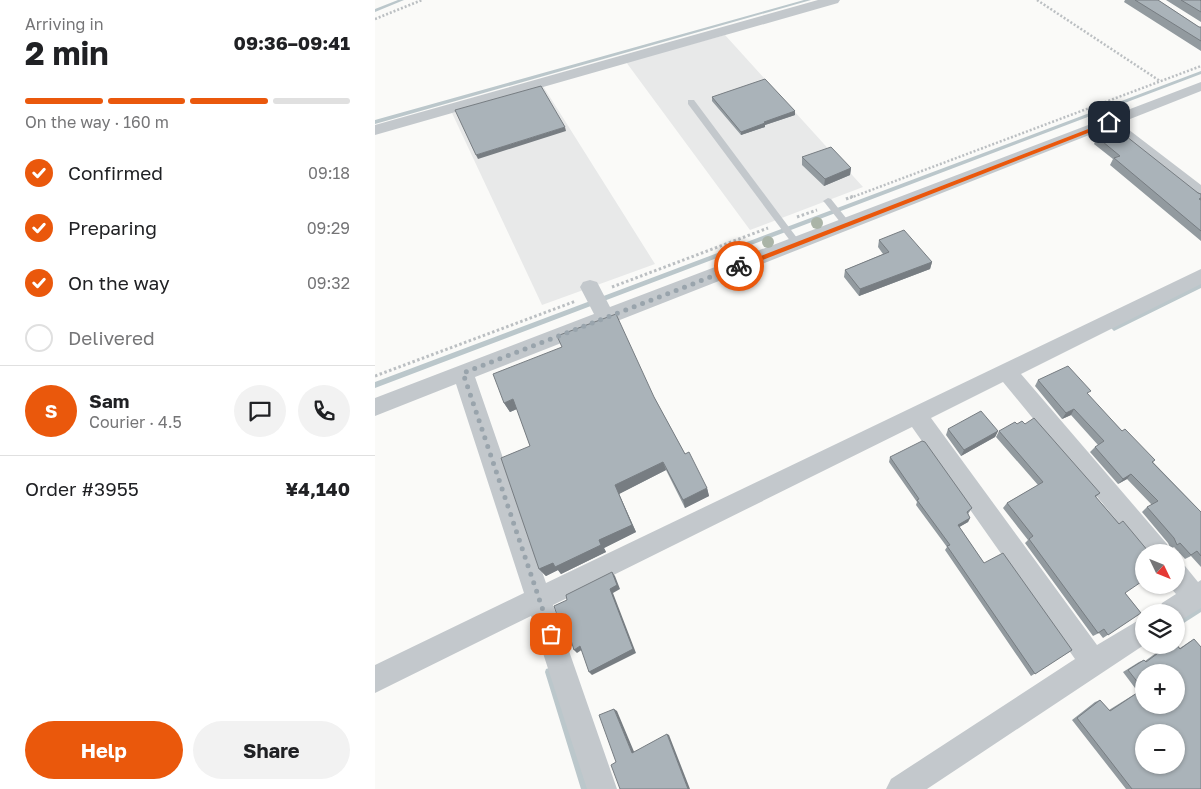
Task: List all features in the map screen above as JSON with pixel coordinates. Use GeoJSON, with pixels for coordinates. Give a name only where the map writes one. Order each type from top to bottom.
{"type":"FeatureCollection","features":[{"type":"Feature","properties":{"kind":"street"},"geometry":{"type":"LineString","coordinates":[[375,130],[833,0]]}},
{"type":"Feature","properties":{"kind":"street"},"geometry":{"type":"LineString","coordinates":[[375,407],[463,373],[597,301],[787,232],[843,220],[1109,122],[1169,87],[1201,86]]}},
{"type":"Feature","properties":{"kind":"street"},"geometry":{"type":"LineString","coordinates":[[1109,122],[1201,194]]}},
{"type":"Feature","properties":{"kind":"street"},"geometry":{"type":"LineString","coordinates":[[375,679],[1201,276]]}},
{"type":"Feature","properties":{"kind":"street"},"geometry":{"type":"LineString","coordinates":[[1006,371],[1151,544]]}},
{"type":"Feature","properties":{"kind":"street"},"geometry":{"type":"LineString","coordinates":[[463,373],[602,789]]}},
{"type":"Feature","properties":{"kind":"street"},"geometry":{"type":"LineString","coordinates":[[916,415],[1094,663]]}},
{"type":"Feature","properties":{"kind":"street"},"geometry":{"type":"LineString","coordinates":[[1184,604],[1198,595],[1185,583]]}},
{"type":"Feature","properties":{"kind":"street"},"geometry":{"type":"LineString","coordinates":[[901,789],[1135,636]]}},
{"type":"Feature","properties":{"kind":"lane"},"geometry":{"type":"LineString","coordinates":[[691,102],[787,232]]}},
{"type":"Feature","properties":{"kind":"lane"},"geometry":{"type":"LineString","coordinates":[[830,204],[843,220]]}},
{"type":"Feature","properties":{"kind":"path"},"geometry":{"type":"LineString","coordinates":[[375,19],[422,0]]}},
{"type":"Feature","properties":{"kind":"path"},"geometry":{"type":"LineString","coordinates":[[1037,0],[1169,87]]}},
{"type":"Feature","properties":{"kind":"path"},"geometry":{"type":"LineString","coordinates":[[375,376],[456,347],[597,301],[787,232],[830,204],[1169,87],[1201,66]]}},
{"type":"Feature","properties":{"kind":"shaded area"},"geometry":{"type":"Polygon","coordinates":[[[725,35],[863,187],[750,230],[626,62],[725,35]]]}},
{"type":"Feature","properties":{"kind":"shaded area"},"geometry":{"type":"Polygon","coordinates":[[[543,86],[655,264],[542,305],[452,113],[543,86]]]}},
{"type":"Feature","properties":{"kind":"building"},"geometry":{"type":"Polygon","coordinates":[[[1135,0],[1158,0],[1201,27],[1201,41],[1135,0]]]}},
{"type":"Feature","properties":{"kind":"building"},"geometry":{"type":"Polygon","coordinates":[[[1181,0],[1200,0],[1201,12],[1181,0]]]}},
{"type":"Feature","properties":{"kind":"building"},"geometry":{"type":"Polygon","coordinates":[[[765,79],[795,111],[741,132],[712,97],[765,79]]]}},
{"type":"Feature","properties":{"kind":"building"},"geometry":{"type":"Polygon","coordinates":[[[541,86],[565,127],[476,155],[455,110],[541,86]]]}},
{"type":"Feature","properties":{"kind":"building"},"geometry":{"type":"Polygon","coordinates":[[[1117,129],[1201,194],[1199,199],[1201,200],[1201,231],[1114,158],[1120,156],[1097,137],[1117,129]]]}},
{"type":"Feature","properties":{"kind":"building"},"geometry":{"type":"Polygon","coordinates":[[[831,147],[851,168],[825,179],[802,157],[831,147]]]}},
{"type":"Feature","properties":{"kind":"building"},"geometry":{"type":"Polygon","coordinates":[[[904,230],[932,262],[860,289],[845,270],[889,252],[879,240],[904,230]]]}},
{"type":"Feature","properties":{"kind":"building"},"geometry":{"type":"Polygon","coordinates":[[[616,314],[654,397],[685,454],[689,452],[707,488],[683,500],[663,462],[615,485],[632,525],[599,540],[601,545],[555,567],[553,563],[539,569],[501,458],[530,446],[513,399],[504,403],[493,374],[562,347],[557,336],[616,314]]]}},
{"type":"Feature","properties":{"kind":"building"},"geometry":{"type":"Polygon","coordinates":[[[1068,366],[1091,391],[1087,393],[1122,431],[1125,429],[1155,460],[1152,462],[1201,512],[1201,556],[1197,551],[1191,555],[1185,548],[1185,544],[1177,544],[1174,538],[1147,507],[1158,501],[1131,474],[1123,479],[1095,447],[1104,441],[1074,409],[1066,413],[1038,380],[1068,366]]]}},
{"type":"Feature","properties":{"kind":"building"},"geometry":{"type":"Polygon","coordinates":[[[981,411],[998,431],[964,450],[948,429],[981,411]]]}},
{"type":"Feature","properties":{"kind":"building"},"geometry":{"type":"Polygon","coordinates":[[[1034,418],[1100,493],[1095,496],[1119,524],[1123,521],[1142,544],[1135,544],[1135,586],[1125,593],[1135,606],[1135,617],[1108,635],[1104,629],[1098,633],[1029,539],[1033,536],[1007,503],[1043,482],[999,431],[1015,422],[1017,424],[1022,421],[1025,424],[1034,418]]]}},
{"type":"Feature","properties":{"kind":"building"},"geometry":{"type":"Polygon","coordinates":[[[922,441],[925,442],[972,508],[967,512],[970,518],[958,525],[984,563],[1003,553],[1072,650],[1035,674],[947,546],[950,545],[917,500],[919,499],[890,457],[922,441]]]}},
{"type":"Feature","properties":{"kind":"building"},"geometry":{"type":"Polygon","coordinates":[[[612,572],[617,585],[610,589],[633,649],[589,672],[580,646],[574,650],[565,621],[560,624],[554,606],[567,600],[566,595],[612,572]]]}},
{"type":"Feature","properties":{"kind":"building"},"geometry":{"type":"Polygon","coordinates":[[[1194,639],[1201,647],[1201,789],[1132,789],[1077,718],[1100,700],[1110,711],[1135,694],[1135,714],[1185,714],[1185,664],[1138,664],[1144,660],[1146,662],[1157,654],[1185,654],[1185,645],[1194,639]]]}},
{"type":"Feature","properties":{"kind":"building"},"geometry":{"type":"Polygon","coordinates":[[[1135,666],[1135,679],[1128,670],[1135,666]]]}},
{"type":"Feature","properties":{"kind":"building"},"geometry":{"type":"Polygon","coordinates":[[[614,709],[632,753],[667,734],[688,789],[620,789],[611,765],[616,762],[599,715],[614,709]]]}},
{"type":"Feature","properties":{"kind":"waterway"},"geometry":{"type":"LineString","coordinates":[[375,11],[402,0]]}},
{"type":"Feature","properties":{"kind":"waterway"},"geometry":{"type":"LineString","coordinates":[[375,122],[809,0]]}},
{"type":"Feature","properties":{"kind":"waterway"},"geometry":{"type":"LineString","coordinates":[[375,385],[1201,72]]}},
{"type":"Feature","properties":{"kind":"waterway"},"geometry":{"type":"LineString","coordinates":[[1114,328],[1201,285]]}},
{"type":"Feature","properties":{"kind":"waterway"},"geometry":{"type":"LineString","coordinates":[[1185,618],[1201,607]]}},
{"type":"Feature","properties":{"kind":"waterway"},"geometry":{"type":"LineString","coordinates":[[549,672],[586,789]]}},
{"type":"Feature","properties":{"kind":"way so far"},"geometry":{"type":"LineString","coordinates":[[551,634],[463,373],[739,266]]}},
{"type":"Feature","properties":{"kind":"route"},"geometry":{"type":"LineString","coordinates":[[739,266],[1109,122]]}}]}
